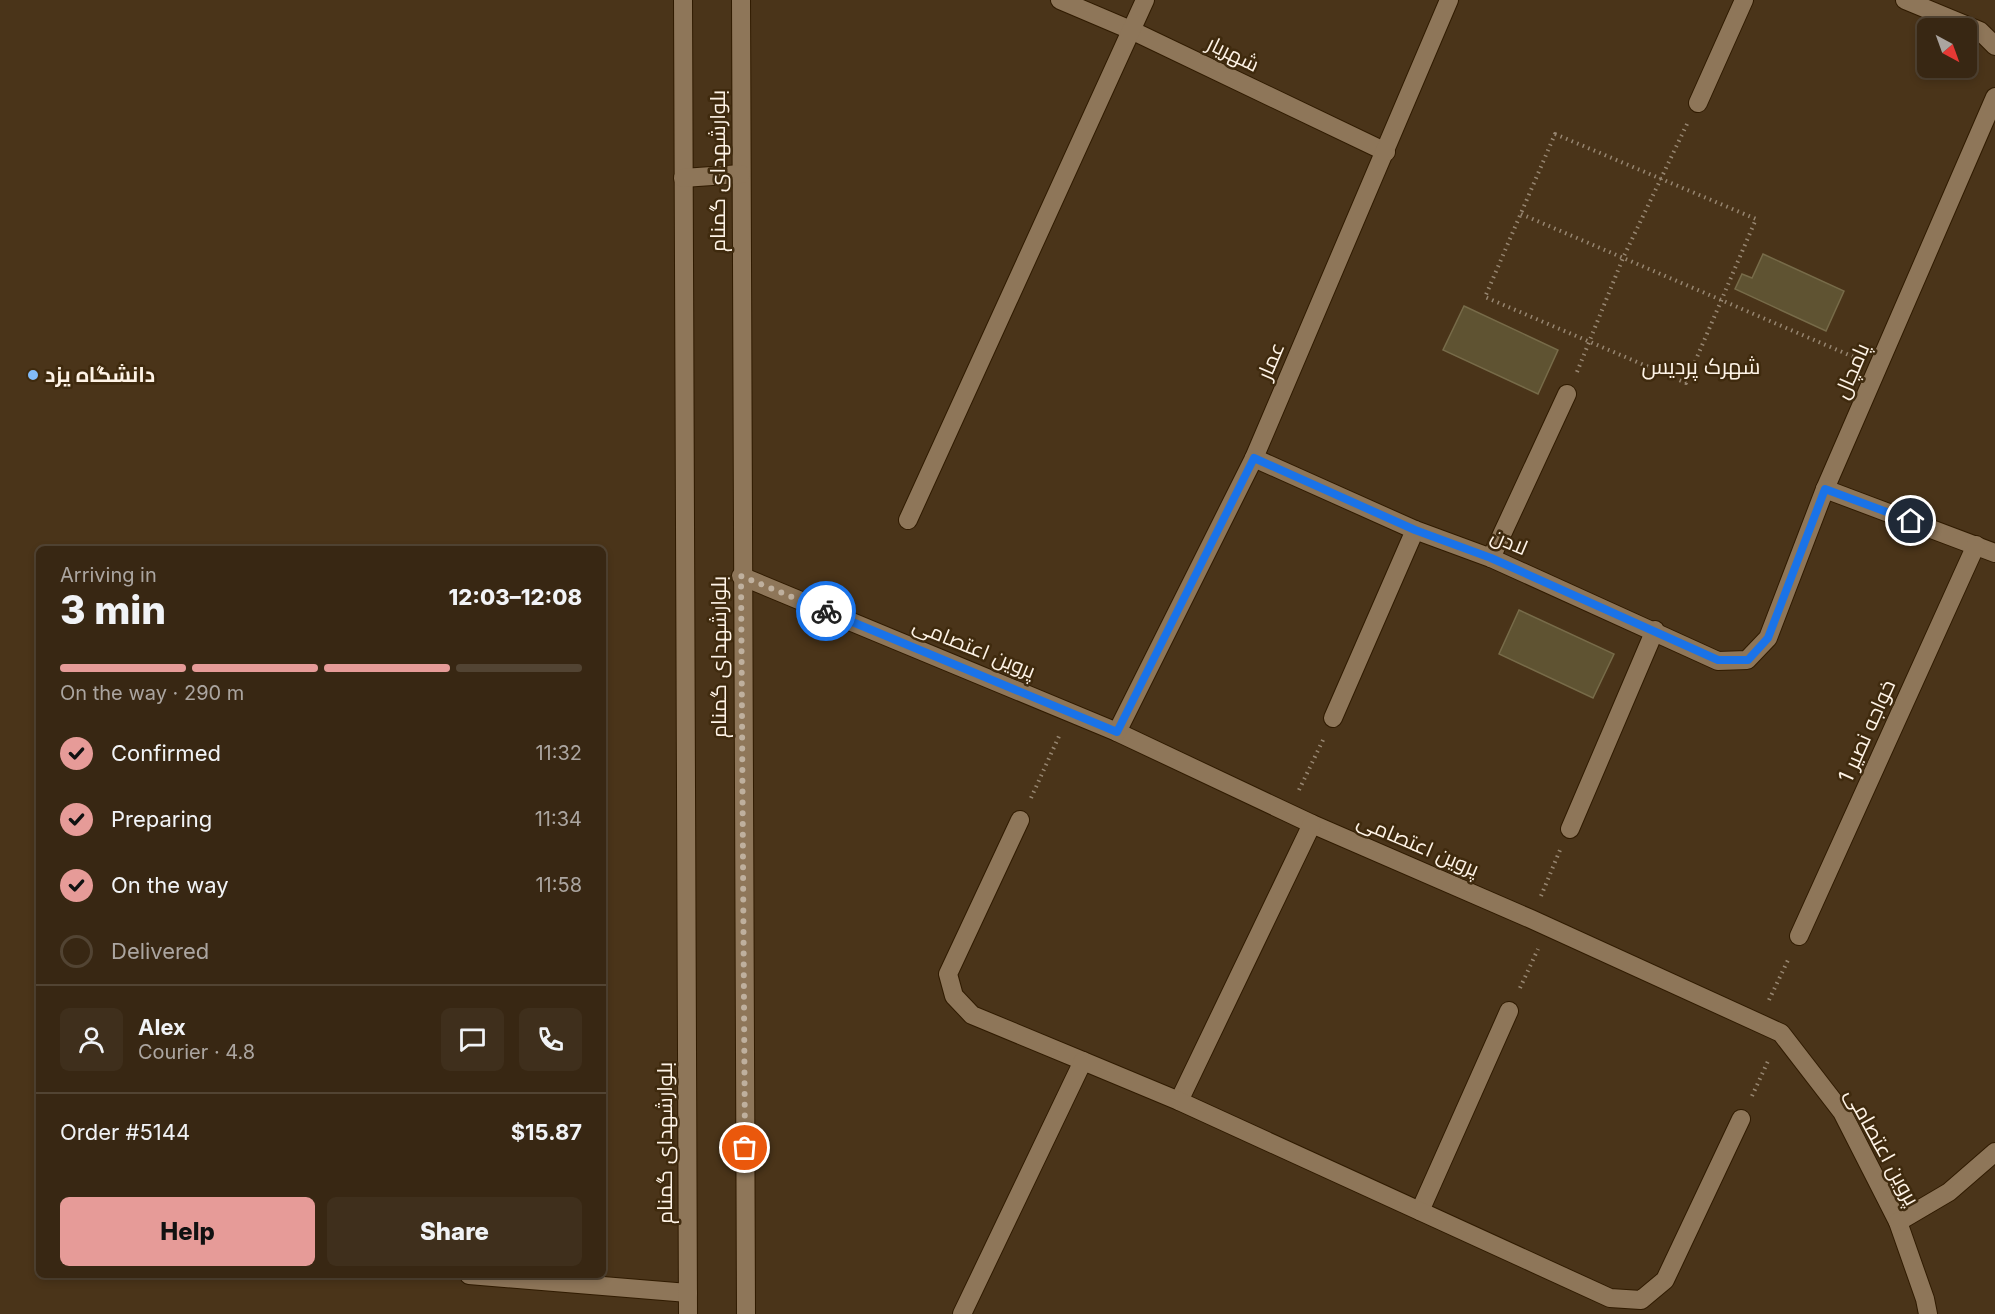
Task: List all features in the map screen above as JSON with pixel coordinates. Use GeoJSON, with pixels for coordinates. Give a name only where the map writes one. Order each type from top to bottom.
{"type":"FeatureCollection","features":[{"type":"Feature","properties":{"kind":"street","name":"بلوارشهدای گمنام"},"geometry":{"type":"LineString","coordinates":[[683,0],[688,1314]]}},
{"type":"Feature","properties":{"kind":"street","name":"بلوارشهدای گمنام"},"geometry":{"type":"LineString","coordinates":[[741,0],[741,576],[746,1314]]}},
{"type":"Feature","properties":{"kind":"street","name":"شهریار"},"geometry":{"type":"LineString","coordinates":[[1060,0],[1133,31],[1386,152]]}},
{"type":"Feature","properties":{"kind":"street"},"geometry":{"type":"LineString","coordinates":[[908,520],[1146,0]]}},
{"type":"Feature","properties":{"kind":"street","name":"عمار"},"geometry":{"type":"LineString","coordinates":[[1117,732],[1254,458],[1449,0]]}},
{"type":"Feature","properties":{"kind":"street"},"geometry":{"type":"LineString","coordinates":[[1698,103],[1744,0]]}},
{"type":"Feature","properties":{"kind":"street"},"geometry":{"type":"LineString","coordinates":[[1905,0],[1980,31],[1995,46]]}},
{"type":"Feature","properties":{"kind":"street","name":"پامچال"},"geometry":{"type":"LineString","coordinates":[[1748,660],[1768,638],[1825,489],[1995,97]]}},
{"type":"Feature","properties":{"kind":"street"},"geometry":{"type":"LineString","coordinates":[[683,178],[741,174]]}},
{"type":"Feature","properties":{"kind":"street"},"geometry":{"type":"LineString","coordinates":[[1491,558],[1567,394]]}},
{"type":"Feature","properties":{"kind":"street","name":"لادن"},"geometry":{"type":"LineString","coordinates":[[1254,458],[1415,530],[1491,558],[1718,660],[1748,660]]}},
{"type":"Feature","properties":{"kind":"street"},"geometry":{"type":"LineString","coordinates":[[1825,489],[1995,554]]}},
{"type":"Feature","properties":{"kind":"street"},"geometry":{"type":"LineString","coordinates":[[1333,718],[1415,530]]}},
{"type":"Feature","properties":{"kind":"street","name":"خواجه نصیر 1"},"geometry":{"type":"LineString","coordinates":[[1799,936],[1976,545]]}},
{"type":"Feature","properties":{"kind":"street","name":"پروین اعتصامی"},"geometry":{"type":"LineString","coordinates":[[741,576],[1117,732],[1312,824],[1549,927],[1781,1033],[1842,1112],[1898,1221],[1928,1314]]}},
{"type":"Feature","properties":{"kind":"street"},"geometry":{"type":"LineString","coordinates":[[1570,829],[1655,630]]}},
{"type":"Feature","properties":{"kind":"street"},"geometry":{"type":"LineString","coordinates":[[1020,820],[948,974],[954,996],[972,1015],[1179,1101],[1610,1298],[1641,1300],[1665,1280],[1741,1119]]}},
{"type":"Feature","properties":{"kind":"street"},"geometry":{"type":"LineString","coordinates":[[1179,1101],[1312,824]]}},
{"type":"Feature","properties":{"kind":"street"},"geometry":{"type":"LineString","coordinates":[[1420,1211],[1509,1011]]}},
{"type":"Feature","properties":{"kind":"street"},"geometry":{"type":"LineString","coordinates":[[962,1314],[1083,1061]]}},
{"type":"Feature","properties":{"kind":"street"},"geometry":{"type":"LineString","coordinates":[[1898,1221],[1950,1192],[1995,1152]]}},
{"type":"Feature","properties":{"kind":"street"},"geometry":{"type":"LineString","coordinates":[[506,1278],[688,1293]]}},
{"type":"Feature","properties":{"kind":"path"},"geometry":{"type":"LineString","coordinates":[[1567,394],[1623,258],[1698,103]]}},
{"type":"Feature","properties":{"kind":"path"},"geometry":{"type":"LineString","coordinates":[[1555,134],[1756,219],[1686,383],[1485,297],[1521,214],[1555,134]]}},
{"type":"Feature","properties":{"kind":"path"},"geometry":{"type":"LineString","coordinates":[[1521,214],[1878,368]]}},
{"type":"Feature","properties":{"kind":"path"},"geometry":{"type":"LineString","coordinates":[[1020,820],[1071,712]]}},
{"type":"Feature","properties":{"kind":"path"},"geometry":{"type":"LineString","coordinates":[[1288,812],[1333,718]]}},
{"type":"Feature","properties":{"kind":"path"},"geometry":{"type":"LineString","coordinates":[[1531,919],[1570,829]]}},
{"type":"Feature","properties":{"kind":"path"},"geometry":{"type":"LineString","coordinates":[[1509,1011],[1549,927]]}},
{"type":"Feature","properties":{"kind":"path"},"geometry":{"type":"LineString","coordinates":[[1759,1023],[1799,936]]}},
{"type":"Feature","properties":{"kind":"path"},"geometry":{"type":"LineString","coordinates":[[1741,1119],[1781,1033]]}},
{"type":"Feature","properties":{"kind":"building"},"geometry":{"type":"Polygon","coordinates":[[[1763,254],[1844,291],[1826,331],[1735,289],[1742,274],[1752,278],[1763,254]]]}},
{"type":"Feature","properties":{"kind":"building"},"geometry":{"type":"Polygon","coordinates":[[[1464,306],[1558,350],[1538,394],[1443,350],[1464,306]]]}},
{"type":"Feature","properties":{"kind":"building"},"geometry":{"type":"Polygon","coordinates":[[[1519,610],[1614,654],[1593,698],[1499,654],[1519,610]]]}},
{"type":"Feature","properties":{"kind":"way so far"},"geometry":{"type":"LineString","coordinates":[[745,1148],[741,576],[826,611]]}},
{"type":"Feature","properties":{"kind":"place","name":"دانشگاه یزد"},"geometry":{"type":"Point","coordinates":[33,375]}},
{"type":"Feature","properties":{"kind":"district","name":"شهرک پردیس"},"geometry":{"type":"Point","coordinates":[1701,366]}},
{"type":"Feature","properties":{"kind":"route"},"geometry":{"type":"LineString","coordinates":[[826,611],[1117,732],[1254,458],[1415,530],[1491,558],[1718,660],[1748,660],[1768,638],[1825,489],[1911,521]]}}]}
